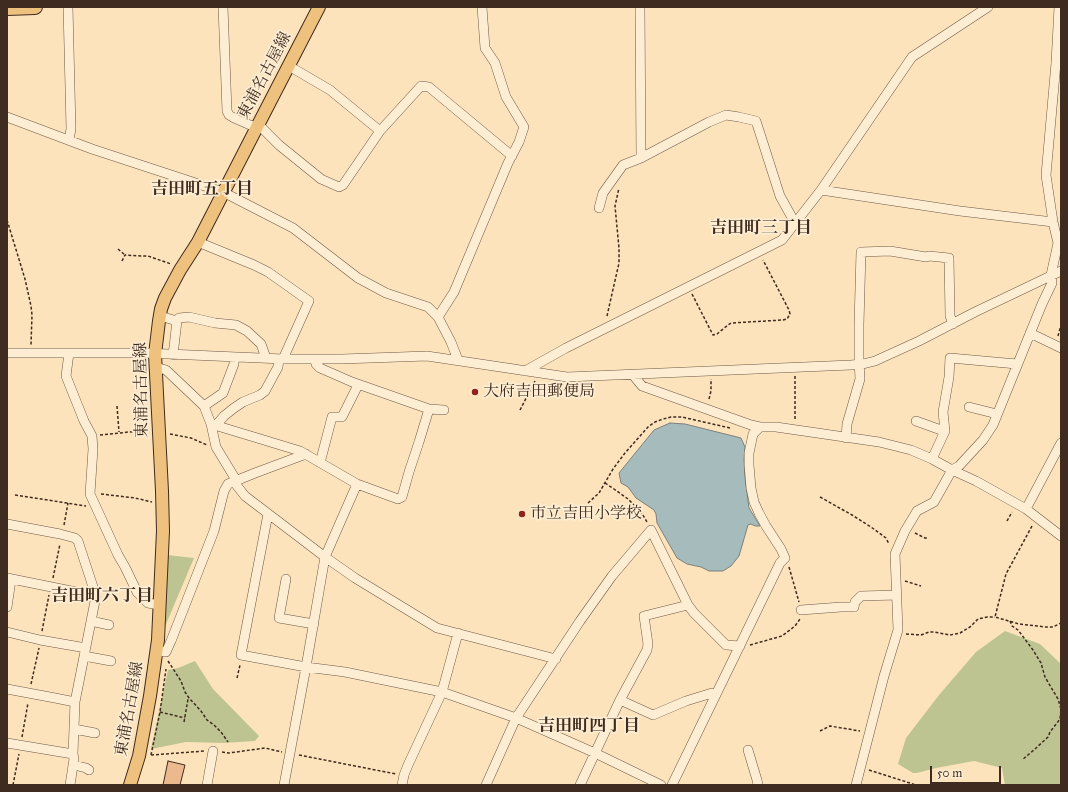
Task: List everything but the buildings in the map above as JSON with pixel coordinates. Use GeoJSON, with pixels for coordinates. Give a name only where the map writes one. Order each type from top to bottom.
{"type":"FeatureCollection","features":[{"type":"Feature","properties":{"kind":"highway"},"geometry":{"type":"LineString","coordinates":[[7,8],[35,7]]}},
{"type":"Feature","properties":{"kind":"main road","name":"東浦名古屋線"},"geometry":{"type":"LineString","coordinates":[[130,785],[139,756],[150,696],[163,654],[159,605],[163,531],[155,368],[155,354],[160,316],[165,298],[198,242],[319,7]]}},
{"type":"Feature","properties":{"kind":"street"},"geometry":{"type":"LineString","coordinates":[[68,7],[71,129],[69,140]]}},
{"type":"Feature","properties":{"kind":"street"},"geometry":{"type":"LineString","coordinates":[[223,7],[227,111],[229,115],[250,125],[262,128],[321,179],[339,187],[343,185],[380,131],[421,86],[429,87],[512,156]]}},
{"type":"Feature","properties":{"kind":"street"},"geometry":{"type":"LineString","coordinates":[[438,317],[454,292],[519,142],[524,127],[506,97],[495,63],[485,48],[482,7]]}},
{"type":"Feature","properties":{"kind":"street"},"geometry":{"type":"LineString","coordinates":[[640,7],[641,158]]}},
{"type":"Feature","properties":{"kind":"street"},"geometry":{"type":"LineString","coordinates":[[525,371],[566,348],[782,240],[821,190],[912,57],[988,7]]}},
{"type":"Feature","properties":{"kind":"street"},"geometry":{"type":"LineString","coordinates":[[856,785],[897,632],[895,554],[906,529],[917,511],[934,502],[952,470],[959,466],[983,440],[993,425],[1052,283],[1051,275],[1058,243],[1053,222],[1046,175],[1056,63],[1059,7]]}},
{"type":"Feature","properties":{"kind":"street"},"geometry":{"type":"LineString","coordinates":[[289,66],[330,90],[380,131]]}},
{"type":"Feature","properties":{"kind":"street"},"geometry":{"type":"LineString","coordinates":[[599,208],[603,193],[622,165],[641,158],[726,115],[756,121],[780,196],[795,223]]}},
{"type":"Feature","properties":{"kind":"street"},"geometry":{"type":"LineString","coordinates":[[7,117],[92,149],[223,192],[294,228],[358,278],[386,293],[428,307],[438,317],[451,342],[458,360]]}},
{"type":"Feature","properties":{"kind":"street"},"geometry":{"type":"LineString","coordinates":[[821,190],[960,211],[1053,222]]}},
{"type":"Feature","properties":{"kind":"street"},"geometry":{"type":"LineString","coordinates":[[198,242],[268,272],[309,301],[265,391],[260,395],[243,402],[214,425]]}},
{"type":"Feature","properties":{"kind":"street"},"geometry":{"type":"LineString","coordinates":[[846,438],[847,424],[860,379],[859,324],[861,252],[890,251],[926,257],[949,258],[950,316],[952,324]]}},
{"type":"Feature","properties":{"kind":"street"},"geometry":{"type":"LineString","coordinates":[[7,353],[155,354],[281,359],[427,356],[567,377],[711,372],[859,364],[874,361],[919,341],[975,312],[1061,271]]}},
{"type":"Feature","properties":{"kind":"street"},"geometry":{"type":"LineString","coordinates":[[160,316],[177,321]]}},
{"type":"Feature","properties":{"kind":"street"},"geometry":{"type":"LineString","coordinates":[[172,355],[177,321],[179,318],[189,317],[215,323],[236,325],[247,331],[261,344],[266,358]]}},
{"type":"Feature","properties":{"kind":"street"},"geometry":{"type":"LineString","coordinates":[[1030,333],[1061,348]]}},
{"type":"Feature","properties":{"kind":"street"},"geometry":{"type":"LineString","coordinates":[[69,353],[66,376],[84,421],[92,436],[93,450],[90,494],[118,554],[138,592],[148,603],[159,605]]}},
{"type":"Feature","properties":{"kind":"street"},"geometry":{"type":"LineString","coordinates":[[204,406],[223,393],[234,364],[234,357]]}},
{"type":"Feature","properties":{"kind":"street"},"geometry":{"type":"LineString","coordinates":[[932,459],[945,431],[943,412],[949,377],[950,358],[1018,364]]}},
{"type":"Feature","properties":{"kind":"street"},"geometry":{"type":"LineString","coordinates":[[315,359],[316,364],[320,368],[358,385],[429,409],[444,410]]}},
{"type":"Feature","properties":{"kind":"street"},"geometry":{"type":"LineString","coordinates":[[155,368],[166,370],[204,406],[214,425],[216,446],[245,496],[325,557],[355,578],[437,628],[556,659]]}},
{"type":"Feature","properties":{"kind":"street"},"geometry":{"type":"LineString","coordinates":[[632,375],[642,386],[751,425],[760,427],[776,427],[879,442],[911,450],[976,481],[1026,509],[1061,536]]}},
{"type":"Feature","properties":{"kind":"street"},"geometry":{"type":"LineString","coordinates":[[319,462],[332,417],[342,417],[358,385]]}},
{"type":"Feature","properties":{"kind":"street"},"geometry":{"type":"LineString","coordinates":[[970,407],[997,414]]}},
{"type":"Feature","properties":{"kind":"street"},"geometry":{"type":"LineString","coordinates":[[214,425],[300,451],[357,484],[398,500],[402,497],[429,409]]}},
{"type":"Feature","properties":{"kind":"street"},"geometry":{"type":"LineString","coordinates":[[916,421],[940,430],[945,429]]}},
{"type":"Feature","properties":{"kind":"street"},"geometry":{"type":"LineString","coordinates":[[672,785],[780,563],[785,558],[754,502],[749,465],[749,453],[753,434],[760,427]]}},
{"type":"Feature","properties":{"kind":"street"},"geometry":{"type":"LineString","coordinates":[[1026,509],[1061,443]]}},
{"type":"Feature","properties":{"kind":"street"},"geometry":{"type":"LineString","coordinates":[[163,654],[214,531],[224,491],[228,484],[306,454]]}},
{"type":"Feature","properties":{"kind":"street"},"geometry":{"type":"LineString","coordinates":[[284,785],[325,557],[357,484]]}},
{"type":"Feature","properties":{"kind":"street"},"geometry":{"type":"LineString","coordinates":[[268,514],[242,655],[352,674],[442,692],[516,718],[595,753],[661,785]]}},
{"type":"Feature","properties":{"kind":"street"},"geometry":{"type":"LineString","coordinates":[[7,524],[75,538],[78,541],[96,596],[75,702],[72,754],[74,766],[70,785]]}},
{"type":"Feature","properties":{"kind":"street"},"geometry":{"type":"LineString","coordinates":[[486,785],[516,718],[580,621],[612,576],[651,530],[688,605],[694,614],[726,645],[740,646]]}},
{"type":"Feature","properties":{"kind":"street"},"geometry":{"type":"LineString","coordinates":[[7,607],[9,579],[96,596]]}},
{"type":"Feature","properties":{"kind":"street"},"geometry":{"type":"LineString","coordinates":[[286,579],[280,618],[314,624]]}},
{"type":"Feature","properties":{"kind":"street"},"geometry":{"type":"LineString","coordinates":[[801,610],[854,606],[855,602],[861,596],[897,595]]}},
{"type":"Feature","properties":{"kind":"street"},"geometry":{"type":"LineString","coordinates":[[580,785],[620,700],[647,650],[644,616],[688,605]]}},
{"type":"Feature","properties":{"kind":"street"},"geometry":{"type":"LineString","coordinates":[[91,622],[109,625]]}},
{"type":"Feature","properties":{"kind":"street"},"geometry":{"type":"LineString","coordinates":[[7,632],[85,652],[111,661]]}},
{"type":"Feature","properties":{"kind":"street"},"geometry":{"type":"LineString","coordinates":[[402,785],[404,775],[442,692],[458,633]]}},
{"type":"Feature","properties":{"kind":"street"},"geometry":{"type":"LineString","coordinates":[[7,689],[75,702]]}},
{"type":"Feature","properties":{"kind":"street"},"geometry":{"type":"LineString","coordinates":[[620,700],[654,715],[686,701],[712,693],[716,694]]}},
{"type":"Feature","properties":{"kind":"street"},"geometry":{"type":"LineString","coordinates":[[74,729],[95,733]]}},
{"type":"Feature","properties":{"kind":"street"},"geometry":{"type":"LineString","coordinates":[[7,743],[72,754]]}},
{"type":"Feature","properties":{"kind":"street"},"geometry":{"type":"LineString","coordinates":[[748,750],[758,785]]}},
{"type":"Feature","properties":{"kind":"street"},"geometry":{"type":"LineString","coordinates":[[207,785],[213,751]]}},
{"type":"Feature","properties":{"kind":"street"},"geometry":{"type":"LineString","coordinates":[[74,766],[89,770]]}},
{"type":"Feature","properties":{"kind":"path"},"geometry":{"type":"LineString","coordinates":[[606,328],[618,263],[619,248],[615,206],[619,185]]}},
{"type":"Feature","properties":{"kind":"path"},"geometry":{"type":"LineString","coordinates":[[7,220],[25,279],[31,306],[31,353]]}},
{"type":"Feature","properties":{"kind":"path"},"geometry":{"type":"LineString","coordinates":[[118,249],[125,255],[148,256],[182,267]]}},
{"type":"Feature","properties":{"kind":"path"},"geometry":{"type":"LineString","coordinates":[[688,287],[713,335],[717,334],[731,323],[787,319],[790,314],[789,310],[759,252]]}},
{"type":"Feature","properties":{"kind":"path"},"geometry":{"type":"LineString","coordinates":[[122,261],[125,255]]}},
{"type":"Feature","properties":{"kind":"path"},"geometry":{"type":"LineString","coordinates":[[794,430],[795,368]]}},
{"type":"Feature","properties":{"kind":"path"},"geometry":{"type":"LineString","coordinates":[[707,409],[711,390],[711,372]]}},
{"type":"Feature","properties":{"kind":"path"},"geometry":{"type":"LineString","coordinates":[[520,410],[536,379],[536,373]]}},
{"type":"Feature","properties":{"kind":"path"},"geometry":{"type":"LineString","coordinates":[[117,406],[119,433]]}},
{"type":"Feature","properties":{"kind":"path"},"geometry":{"type":"LineString","coordinates":[[588,503],[599,493],[613,469],[625,453],[655,422],[663,418],[682,417],[730,428]]}},
{"type":"Feature","properties":{"kind":"path"},"geometry":{"type":"LineString","coordinates":[[92,436],[119,433],[158,432],[191,438],[205,444],[216,446]]}},
{"type":"Feature","properties":{"kind":"path"},"geometry":{"type":"LineString","coordinates":[[605,483],[641,512],[646,518],[651,530]]}},
{"type":"Feature","properties":{"kind":"path"},"geometry":{"type":"LineString","coordinates":[[90,494],[135,498],[162,505]]}},
{"type":"Feature","properties":{"kind":"path"},"geometry":{"type":"LineString","coordinates":[[15,495],[97,507]]}},
{"type":"Feature","properties":{"kind":"path"},"geometry":{"type":"LineString","coordinates":[[820,497],[852,515],[886,538],[895,554]]}},
{"type":"Feature","properties":{"kind":"path"},"geometry":{"type":"LineString","coordinates":[[995,617],[1006,574],[1036,517]]}},
{"type":"Feature","properties":{"kind":"path"},"geometry":{"type":"LineString","coordinates":[[906,529],[915,534],[928,538]]}},
{"type":"Feature","properties":{"kind":"path"},"geometry":{"type":"LineString","coordinates":[[740,646],[744,647],[782,636],[795,626],[800,619],[801,610],[788,562],[785,558]]}},
{"type":"Feature","properties":{"kind":"path"},"geometry":{"type":"LineString","coordinates":[[896,579],[898,578],[921,586]]}},
{"type":"Feature","properties":{"kind":"path"},"geometry":{"type":"LineString","coordinates":[[897,632],[921,635],[934,632],[950,635],[960,633],[978,619],[987,617],[995,617],[1019,624],[1046,627],[1053,627],[1061,623]]}},
{"type":"Feature","properties":{"kind":"path"},"geometry":{"type":"LineString","coordinates":[[1010,622],[1012,626],[1018,630],[1041,663],[1044,677],[1058,699],[1061,709],[1060,719],[1048,737],[1022,760]]}},
{"type":"Feature","properties":{"kind":"path"},"geometry":{"type":"LineString","coordinates":[[163,654],[181,681],[189,698],[201,711],[206,720],[214,725],[228,742]]}},
{"type":"Feature","properties":{"kind":"path"},"geometry":{"type":"LineString","coordinates":[[151,755],[165,679],[163,654]]}},
{"type":"Feature","properties":{"kind":"path"},"geometry":{"type":"LineString","coordinates":[[237,678],[242,655]]}},
{"type":"Feature","properties":{"kind":"path"},"geometry":{"type":"LineString","coordinates":[[184,722],[187,699],[189,698]]}},
{"type":"Feature","properties":{"kind":"path"},"geometry":{"type":"LineString","coordinates":[[160,712],[185,718]]}},
{"type":"Feature","properties":{"kind":"path"},"geometry":{"type":"LineString","coordinates":[[820,731],[830,726],[870,733]]}},
{"type":"Feature","properties":{"kind":"path"},"geometry":{"type":"LineString","coordinates":[[139,756],[202,751],[229,753],[265,748],[404,775]]}},
{"type":"Feature","properties":{"kind":"path"},"geometry":{"type":"LineString","coordinates":[[861,767],[916,785]]}},
{"type":"Feature","properties":{"kind":"green space"},"geometry":{"type":"Polygon","coordinates":[[[167,555],[194,558],[161,636],[167,555]]]}},
{"type":"Feature","properties":{"kind":"green space"},"geometry":{"type":"Polygon","coordinates":[[[1005,631],[1040,644],[1061,664],[1061,785],[1005,785],[1002,768],[974,761],[917,773],[913,773],[898,764],[906,738],[939,695],[976,652],[1005,631]]]}},
{"type":"Feature","properties":{"kind":"green space"},"geometry":{"type":"Polygon","coordinates":[[[195,661],[213,689],[259,736],[255,741],[223,743],[186,742],[151,749],[168,670],[178,668],[195,661]]]}},
{"type":"Feature","properties":{"kind":"shaded area"},"geometry":{"type":"Polygon","coordinates":[[[670,423],[685,424],[741,438],[745,447],[745,478],[749,508],[760,526],[751,524],[748,525],[739,556],[731,566],[723,571],[709,571],[701,567],[687,564],[677,558],[657,523],[654,510],[636,498],[628,487],[621,483],[619,473],[654,430],[670,423]]]}},
{"type":"Feature","properties":{"kind":"place","name":"大府吉田郵便局"},"geometry":{"type":"Point","coordinates":[475,392]}},
{"type":"Feature","properties":{"kind":"place","name":"市立吉田小学校"},"geometry":{"type":"Point","coordinates":[522,514]}},
{"type":"Feature","properties":{"kind":"district","name":"吉田町五丁目"},"geometry":{"type":"Point","coordinates":[202,190]}},
{"type":"Feature","properties":{"kind":"district","name":"吉田町三丁目"},"geometry":{"type":"Point","coordinates":[761,229]}},
{"type":"Feature","properties":{"kind":"district","name":"吉田町六丁目"},"geometry":{"type":"Point","coordinates":[102,597]}},
{"type":"Feature","properties":{"kind":"district","name":"吉田町四丁目"},"geometry":{"type":"Point","coordinates":[589,727]}}]}
